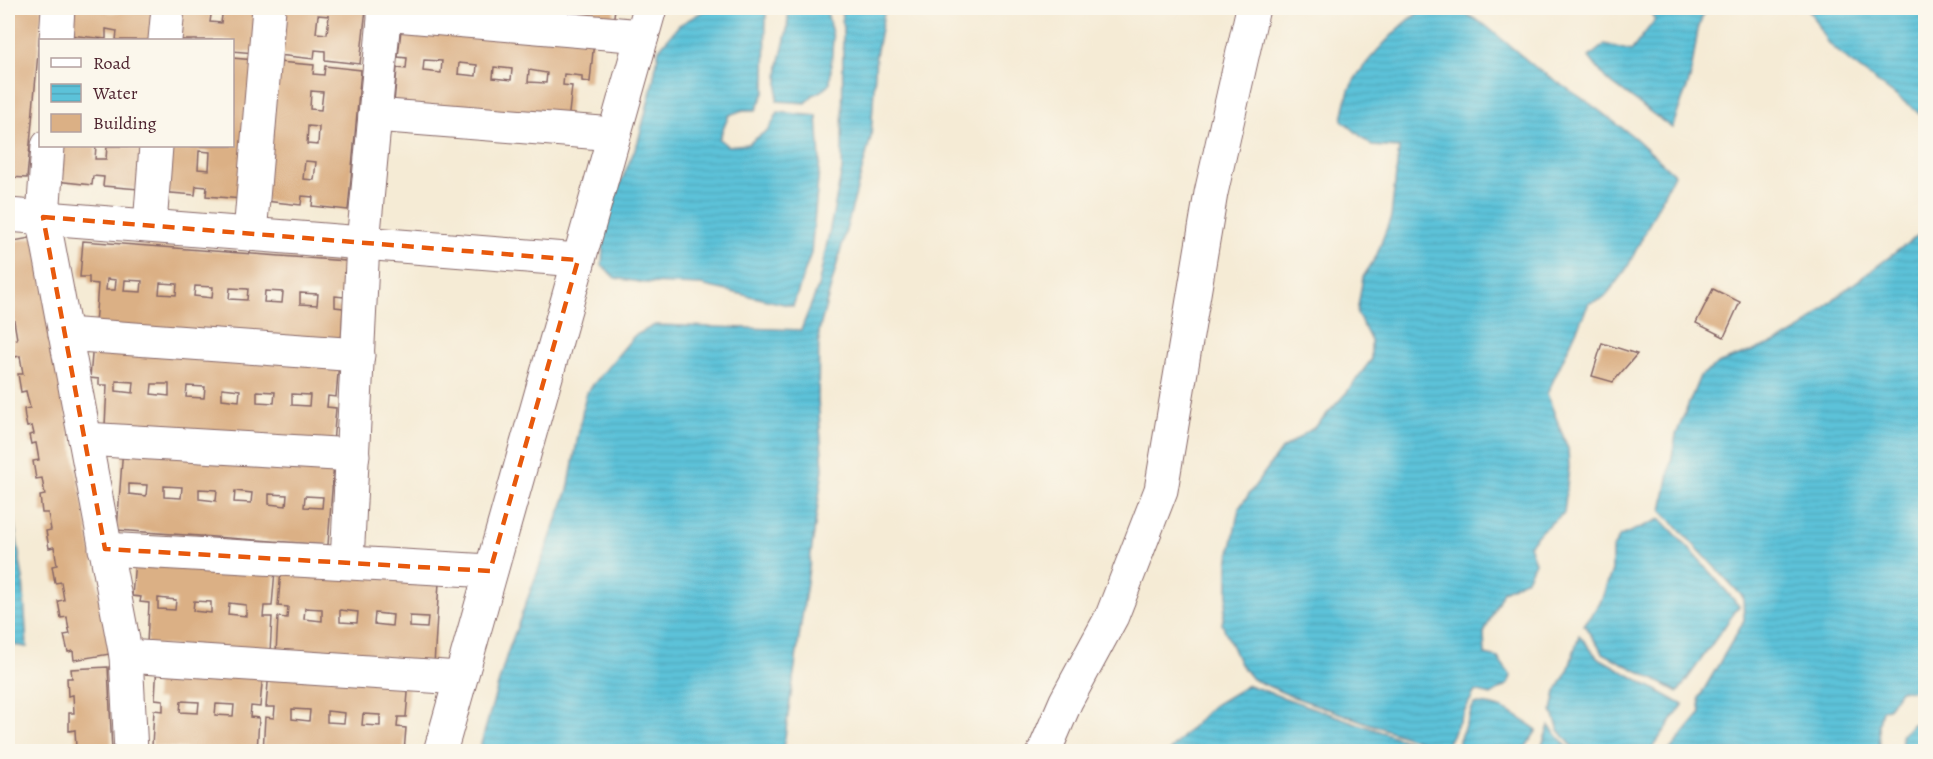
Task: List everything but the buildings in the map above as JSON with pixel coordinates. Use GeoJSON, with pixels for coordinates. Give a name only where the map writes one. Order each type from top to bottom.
{"type":"FeatureCollection","features":[{"type":"Feature","properties":{"kind":"street"},"geometry":{"type":"LineString","coordinates":[[56,39],[58,8]]}},
{"type":"Feature","properties":{"kind":"street"},"geometry":{"type":"LineString","coordinates":[[165,39],[168,8]]}},
{"type":"Feature","properties":{"kind":"street"},"geometry":{"type":"LineString","coordinates":[[250,234],[269,8]]}},
{"type":"Feature","properties":{"kind":"street"},"geometry":{"type":"LineString","coordinates":[[1044,752],[1066,701],[1112,616],[1161,490],[1211,193],[1253,8]]}},
{"type":"Feature","properties":{"kind":"street"},"geometry":{"type":"LineString","coordinates":[[347,562],[363,243],[384,11],[646,22],[440,752]]}},
{"type":"Feature","properties":{"kind":"street"},"geometry":{"type":"LineString","coordinates":[[375,115],[614,134]]}},
{"type":"Feature","properties":{"kind":"street"},"geometry":{"type":"LineString","coordinates":[[48,147],[43,217],[126,656],[131,752]]}},
{"type":"Feature","properties":{"kind":"street"},"geometry":{"type":"LineString","coordinates":[[150,225],[156,147]]}},
{"type":"Feature","properties":{"kind":"street"},"geometry":{"type":"LineString","coordinates":[[8,215],[578,260]]}},
{"type":"Feature","properties":{"kind":"street"},"geometry":{"type":"LineString","coordinates":[[65,334],[358,355]]}},
{"type":"Feature","properties":{"kind":"street"},"geometry":{"type":"LineString","coordinates":[[85,439],[352,455]]}},
{"type":"Feature","properties":{"kind":"street"},"geometry":{"type":"LineString","coordinates":[[105,549],[490,572]]}},
{"type":"Feature","properties":{"kind":"street"},"geometry":{"type":"LineString","coordinates":[[126,656],[460,678]]}},
{"type":"Feature","properties":{"kind":"highlighted area"},"geometry":{"type":"Polygon","coordinates":[[[43,217],[578,260],[490,571],[105,549],[43,217]]]}},
{"type":"Feature","properties":{"kind":"water"},"geometry":{"type":"Polygon","coordinates":[[[709,8],[766,8],[765,91],[756,110],[743,110],[729,115],[719,139],[728,146],[748,144],[769,129],[778,112],[817,116],[820,160],[811,253],[793,306],[701,285],[645,283],[615,278],[602,265],[604,228],[608,212],[638,142],[659,49],[679,25],[709,8]]]}},
{"type":"Feature","properties":{"kind":"water"},"geometry":{"type":"Polygon","coordinates":[[[789,8],[826,8],[833,38],[830,83],[806,103],[777,101],[779,65],[787,30],[789,8]]]}},
{"type":"Feature","properties":{"kind":"water"},"geometry":{"type":"Polygon","coordinates":[[[841,8],[885,8],[876,55],[871,137],[819,331],[818,399],[823,469],[783,751],[479,751],[507,654],[568,490],[586,393],[634,336],[655,325],[801,330],[818,287],[842,170],[843,28],[841,8]]]}},
{"type":"Feature","properties":{"kind":"water"},"geometry":{"type":"Polygon","coordinates":[[[1427,8],[1456,8],[1485,25],[1535,67],[1634,137],[1674,174],[1627,268],[1604,298],[1589,303],[1547,394],[1568,449],[1569,468],[1564,513],[1542,530],[1529,545],[1535,562],[1527,579],[1503,591],[1484,633],[1485,655],[1498,658],[1511,676],[1508,684],[1491,695],[1475,691],[1444,750],[1291,696],[1252,679],[1240,664],[1222,624],[1228,592],[1228,563],[1239,508],[1280,451],[1316,426],[1347,392],[1371,360],[1371,341],[1357,313],[1363,277],[1376,257],[1391,217],[1399,148],[1372,146],[1342,120],[1350,88],[1363,68],[1396,32],[1427,8]]]}},
{"type":"Feature","properties":{"kind":"water"},"geometry":{"type":"Polygon","coordinates":[[[1650,8],[1705,8],[1698,30],[1690,79],[1672,128],[1606,79],[1589,57],[1605,44],[1631,51],[1655,20],[1650,8]]]}},
{"type":"Feature","properties":{"kind":"water"},"geometry":{"type":"Polygon","coordinates":[[[1808,8],[1925,8],[1925,117],[1850,62],[1827,42],[1808,8]]]}},
{"type":"Feature","properties":{"kind":"water"},"geometry":{"type":"Polygon","coordinates":[[[1925,230],[1925,691],[1900,690],[1888,708],[1882,709],[1879,724],[1880,751],[1669,751],[1701,713],[1699,698],[1744,621],[1743,597],[1662,511],[1676,435],[1700,376],[1720,363],[1782,340],[1803,328],[1835,298],[1925,230]]]}},
{"type":"Feature","properties":{"kind":"water"},"geometry":{"type":"Polygon","coordinates":[[[8,485],[23,579],[27,647],[8,644],[8,485]]]}},
{"type":"Feature","properties":{"kind":"water"},"geometry":{"type":"Polygon","coordinates":[[[1661,519],[1739,606],[1678,692],[1603,653],[1584,625],[1601,601],[1612,570],[1612,550],[1620,536],[1661,519]]]}},
{"type":"Feature","properties":{"kind":"water"},"geometry":{"type":"Polygon","coordinates":[[[1579,635],[1597,657],[1683,705],[1650,751],[1576,751],[1559,730],[1552,711],[1556,692],[1569,668],[1579,635]]]}},
{"type":"Feature","properties":{"kind":"water"},"geometry":{"type":"Polygon","coordinates":[[[1248,685],[1436,751],[1169,751],[1211,707],[1248,685]]]}},
{"type":"Feature","properties":{"kind":"water"},"geometry":{"type":"Polygon","coordinates":[[[1474,704],[1500,708],[1537,730],[1523,751],[1459,751],[1459,740],[1474,704]]]}},
{"type":"Feature","properties":{"kind":"water"},"geometry":{"type":"Polygon","coordinates":[[[1925,721],[1925,751],[1903,751],[1901,736],[1912,724],[1925,721]]]}},
{"type":"Feature","properties":{"kind":"water"},"geometry":{"type":"Polygon","coordinates":[[[1549,726],[1571,751],[1540,751],[1549,726]]]}}]}
